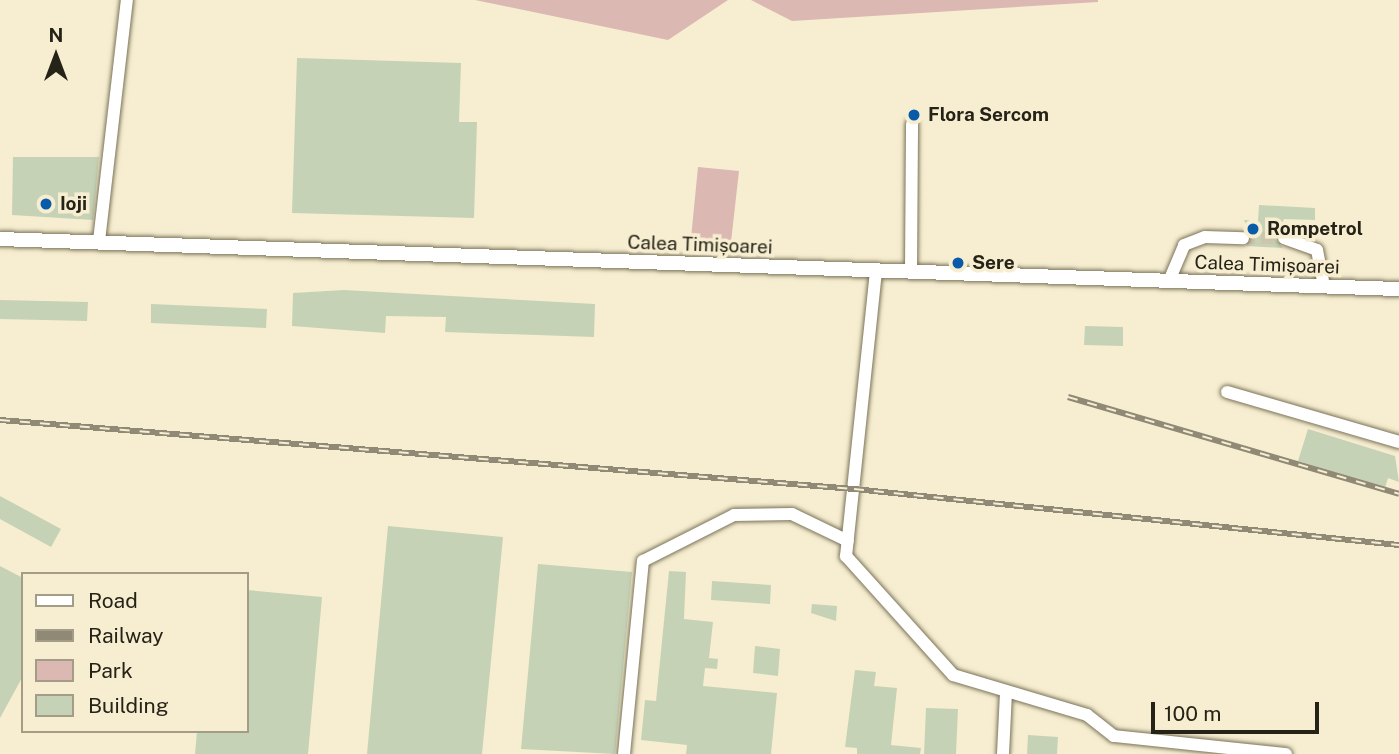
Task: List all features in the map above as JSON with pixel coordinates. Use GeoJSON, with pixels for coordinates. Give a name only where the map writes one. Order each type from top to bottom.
{"type":"FeatureCollection","features":[{"type":"Feature","properties":{"kind":"main road","name":"Calea Timișoarei"},"geometry":{"type":"LineString","coordinates":[[0,239],[1399,289]]}},
{"type":"Feature","properties":{"kind":"street"},"geometry":{"type":"LineString","coordinates":[[99,241],[127,0]]}},
{"type":"Feature","properties":{"kind":"street"},"geometry":{"type":"LineString","coordinates":[[911,272],[912,124]]}},
{"type":"Feature","properties":{"kind":"street"},"geometry":{"type":"LineString","coordinates":[[1169,281],[1184,245],[1205,237],[1243,238]]}},
{"type":"Feature","properties":{"kind":"street"},"geometry":{"type":"LineString","coordinates":[[1284,238],[1317,250],[1324,286]]}},
{"type":"Feature","properties":{"kind":"street"},"geometry":{"type":"LineString","coordinates":[[876,271],[846,556],[953,675],[1087,715],[1114,736],[1286,754]]}},
{"type":"Feature","properties":{"kind":"street"},"geometry":{"type":"LineString","coordinates":[[1227,392],[1399,442]]}},
{"type":"Feature","properties":{"kind":"street"},"geometry":{"type":"LineString","coordinates":[[624,754],[643,561],[734,515],[792,514],[848,541]]}},
{"type":"Feature","properties":{"kind":"street"},"geometry":{"type":"LineString","coordinates":[[1003,754],[1006,693]]}},
{"type":"Feature","properties":{"kind":"green space"},"geometry":{"type":"Polygon","coordinates":[[[475,0],[728,0],[668,40],[475,0]]]}},
{"type":"Feature","properties":{"kind":"green space"},"geometry":{"type":"Polygon","coordinates":[[[751,0],[1098,0],[1098,2],[792,21],[751,0]]]}},
{"type":"Feature","properties":{"kind":"green space"},"geometry":{"type":"Polygon","coordinates":[[[698,167],[739,171],[731,242],[691,238],[698,167]]]}},
{"type":"Feature","properties":{"kind":"building"},"geometry":{"type":"Polygon","coordinates":[[[297,58],[461,63],[459,122],[477,122],[474,218],[292,213],[297,58]]]}},
{"type":"Feature","properties":{"kind":"building"},"geometry":{"type":"Polygon","coordinates":[[[13,157],[99,157],[93,220],[12,215],[13,157]]]}},
{"type":"Feature","properties":{"kind":"building"},"geometry":{"type":"Polygon","coordinates":[[[1259,205],[1315,208],[1315,220],[1284,219],[1275,239],[1283,248],[1246,246],[1252,238],[1244,220],[1258,221],[1259,205]]]}},
{"type":"Feature","properties":{"kind":"building"},"geometry":{"type":"Polygon","coordinates":[[[344,290],[595,304],[594,337],[445,332],[446,317],[386,316],[385,333],[292,326],[293,293],[344,290]]]}},
{"type":"Feature","properties":{"kind":"building"},"geometry":{"type":"Polygon","coordinates":[[[0,300],[88,302],[87,321],[0,319],[0,300]]]}},
{"type":"Feature","properties":{"kind":"building"},"geometry":{"type":"Polygon","coordinates":[[[151,304],[267,309],[266,328],[151,323],[151,304]]]}},
{"type":"Feature","properties":{"kind":"building"},"geometry":{"type":"Polygon","coordinates":[[[1085,326],[1123,327],[1123,346],[1084,345],[1085,326]]]}},
{"type":"Feature","properties":{"kind":"building"},"geometry":{"type":"Polygon","coordinates":[[[1308,429],[1395,456],[1399,482],[1388,478],[1385,488],[1298,461],[1308,429]]]}},
{"type":"Feature","properties":{"kind":"building"},"geometry":{"type":"Polygon","coordinates":[[[0,496],[61,529],[51,547],[0,519],[0,496]]]}},
{"type":"Feature","properties":{"kind":"building"},"geometry":{"type":"Polygon","coordinates":[[[388,526],[503,537],[482,754],[367,754],[388,526]]]}},
{"type":"Feature","properties":{"kind":"building"},"geometry":{"type":"Polygon","coordinates":[[[538,564],[632,572],[615,754],[521,749],[538,564]]]}},
{"type":"Feature","properties":{"kind":"building"},"geometry":{"type":"Polygon","coordinates":[[[0,566],[21,577],[21,680],[0,718],[0,566]]]}},
{"type":"Feature","properties":{"kind":"building"},"geometry":{"type":"Polygon","coordinates":[[[669,571],[686,572],[684,619],[713,622],[709,658],[718,659],[717,669],[705,668],[703,686],[777,693],[771,754],[686,754],[687,745],[641,740],[645,700],[656,701],[669,571]]]}},
{"type":"Feature","properties":{"kind":"building"},"geometry":{"type":"Polygon","coordinates":[[[712,581],[771,585],[770,604],[711,600],[712,581]]]}},
{"type":"Feature","properties":{"kind":"building"},"geometry":{"type":"Polygon","coordinates":[[[248,590],[322,597],[308,754],[195,754],[197,733],[248,733],[248,590]]]}},
{"type":"Feature","properties":{"kind":"building"},"geometry":{"type":"Polygon","coordinates":[[[812,604],[837,606],[836,621],[811,613],[812,604]]]}},
{"type":"Feature","properties":{"kind":"building"},"geometry":{"type":"Polygon","coordinates":[[[755,646],[780,649],[778,676],[753,673],[755,646]]]}},
{"type":"Feature","properties":{"kind":"building"},"geometry":{"type":"Polygon","coordinates":[[[855,670],[876,672],[874,686],[897,688],[891,745],[921,748],[920,754],[857,754],[857,748],[845,747],[855,670]]]}},
{"type":"Feature","properties":{"kind":"building"},"geometry":{"type":"Polygon","coordinates":[[[926,708],[958,709],[956,754],[924,754],[926,708]]]}},
{"type":"Feature","properties":{"kind":"building"},"geometry":{"type":"Polygon","coordinates":[[[1028,735],[1058,737],[1057,754],[1027,754],[1028,735]]]}},
{"type":"Feature","properties":{"kind":"tunnel"},"geometry":{"type":"LineString","coordinates":[[1243,238],[1284,238]]}},
{"type":"Feature","properties":{"kind":"railway"},"geometry":{"type":"LineString","coordinates":[[1068,397],[1399,494]]}},
{"type":"Feature","properties":{"kind":"railway"},"geometry":{"type":"LineString","coordinates":[[0,420],[854,489],[1399,545]]}},
{"type":"Feature","properties":{"kind":"place","name":"Flora Sercom"},"geometry":{"type":"Point","coordinates":[914,115]}},
{"type":"Feature","properties":{"kind":"place","name":"Ioji"},"geometry":{"type":"Point","coordinates":[46,204]}},
{"type":"Feature","properties":{"kind":"place","name":"Rompetrol"},"geometry":{"type":"Point","coordinates":[1253,229]}},
{"type":"Feature","properties":{"kind":"place","name":"Sere"},"geometry":{"type":"Point","coordinates":[958,263]}}]}
